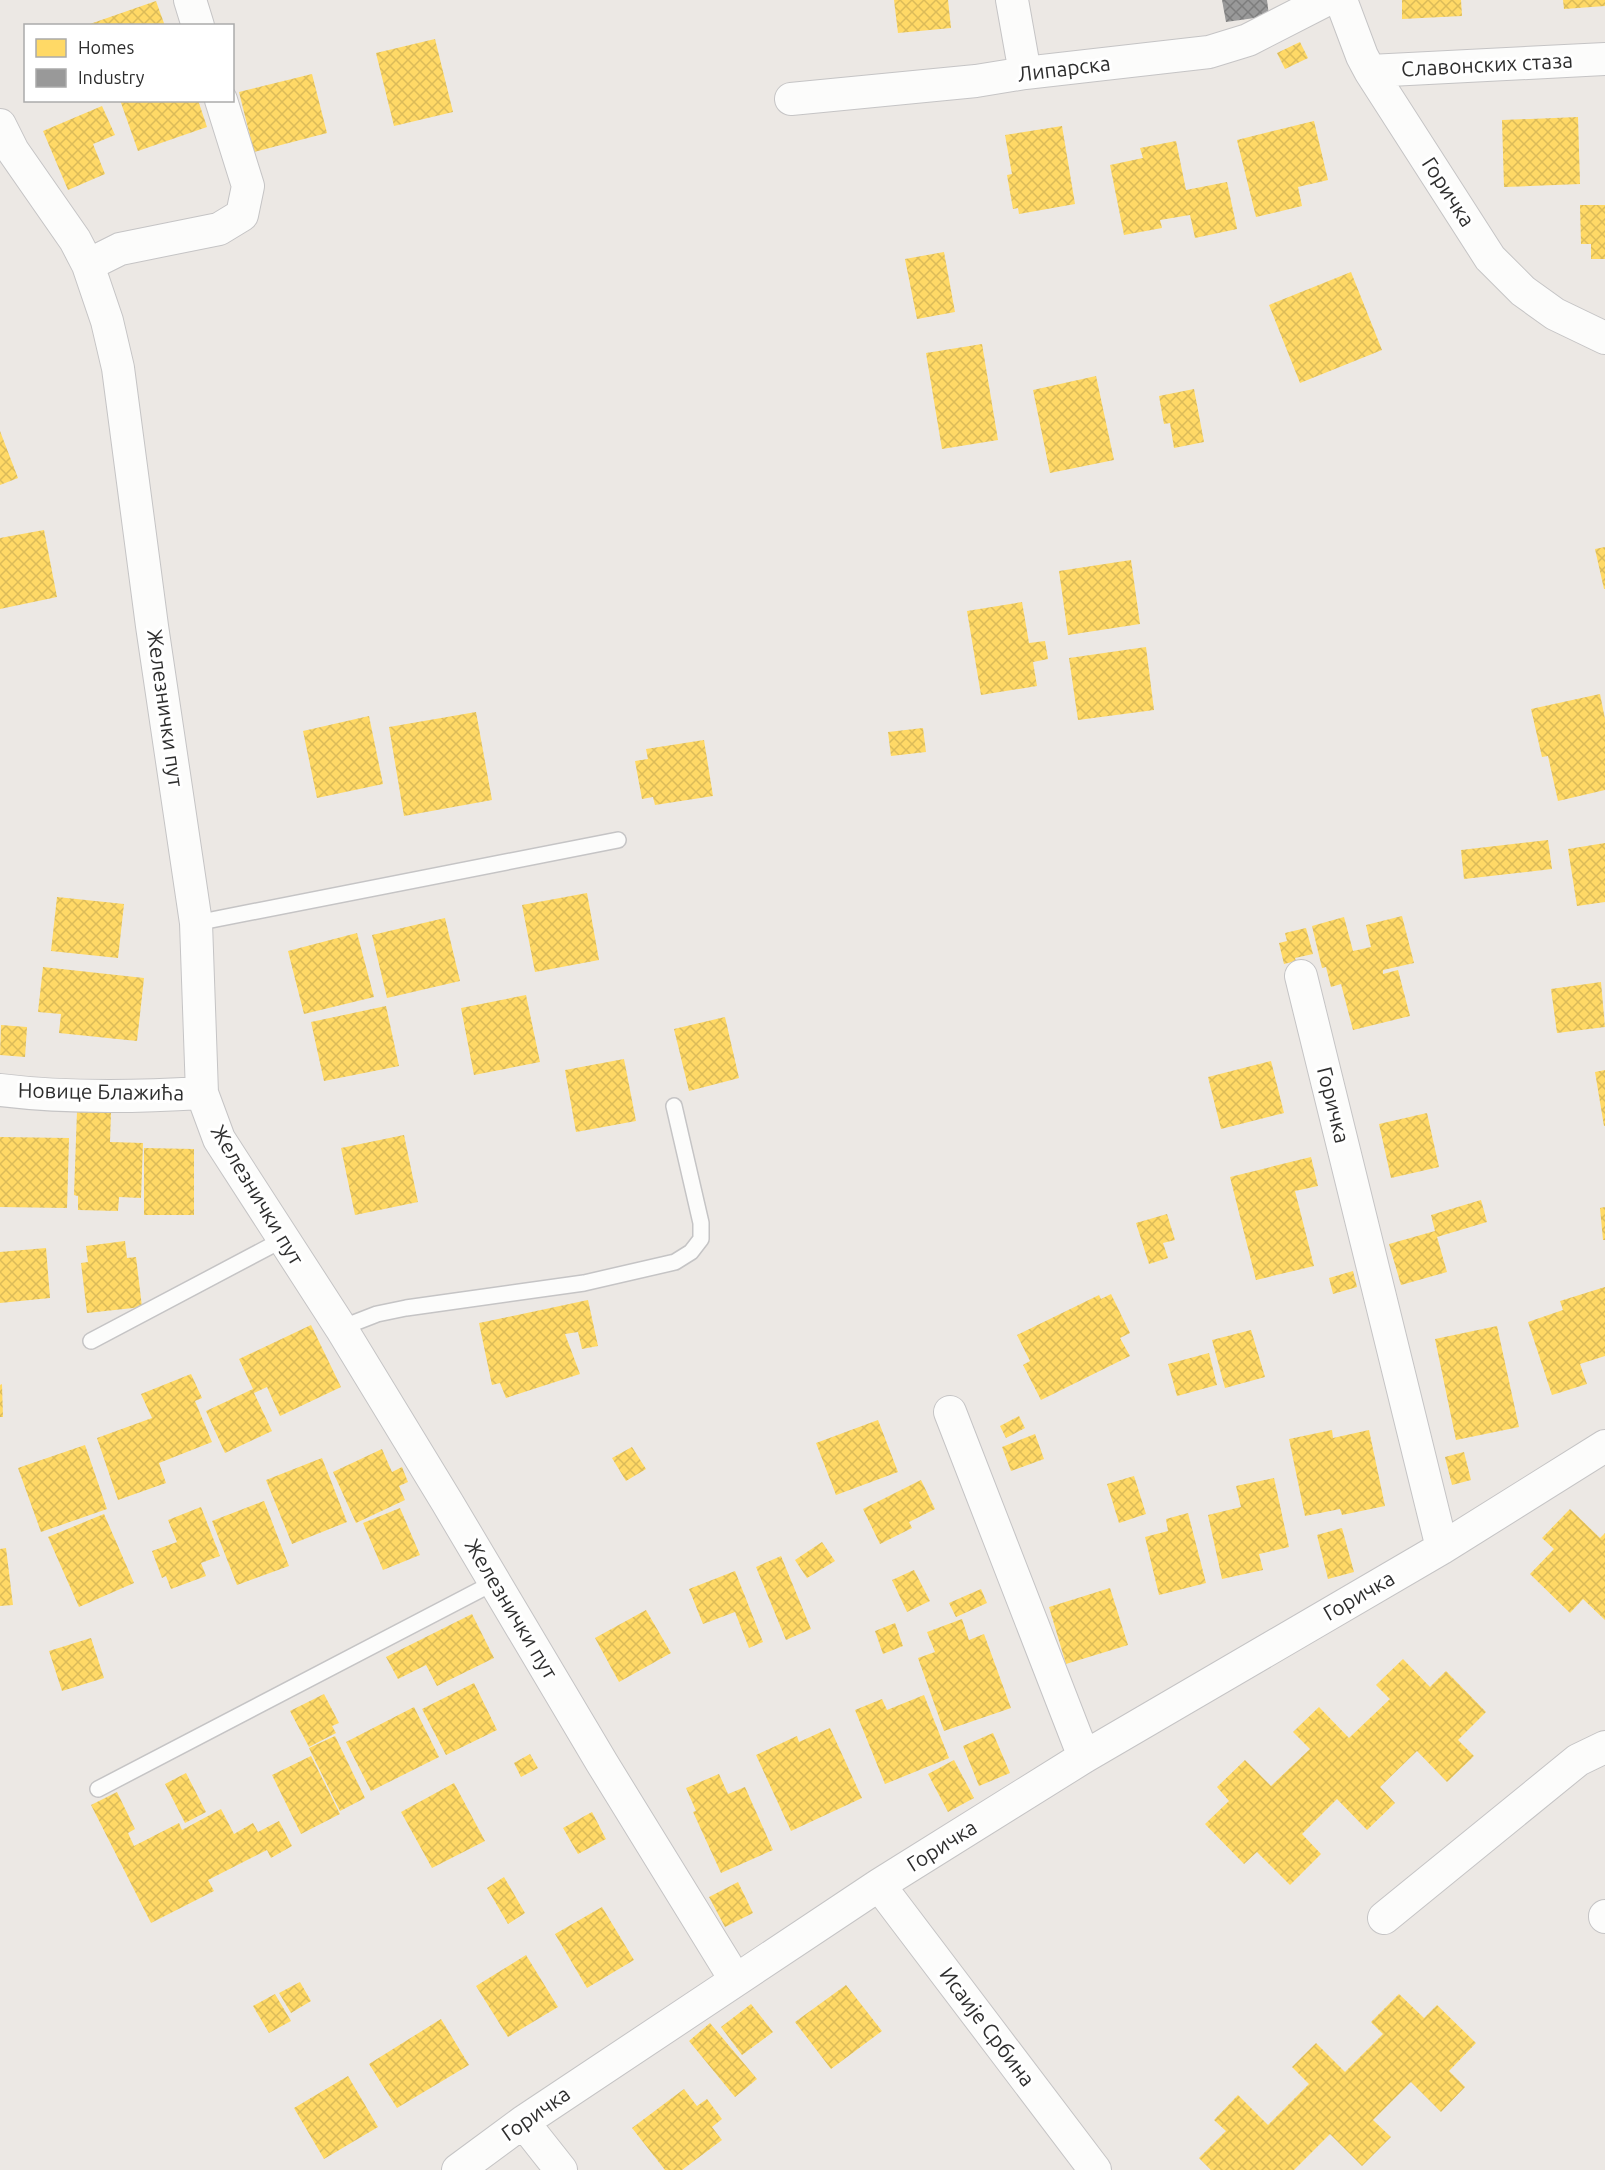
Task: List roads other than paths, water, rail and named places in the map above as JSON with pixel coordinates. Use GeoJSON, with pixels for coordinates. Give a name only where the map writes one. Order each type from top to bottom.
{"type":"FeatureCollection","features":[{"type":"Feature","properties":{"kind":"street"},"geometry":{"type":"LineString","coordinates":[[190,0],[197,24]]}},
{"type":"Feature","properties":{"kind":"street"},"geometry":{"type":"LineString","coordinates":[[1012,0],[1025,73]]}},
{"type":"Feature","properties":{"kind":"street","name":"Липарска"},"geometry":{"type":"LineString","coordinates":[[791,99],[976,81],[1025,73],[1209,52],[1248,40],[1326,0]]}},
{"type":"Feature","properties":{"kind":"street","name":"Горичка"},"geometry":{"type":"LineString","coordinates":[[1341,0],[1370,71],[1490,258],[1523,291],[1555,314],[1605,338]]}},
{"type":"Feature","properties":{"kind":"street","name":"Славонских стаза"},"geometry":{"type":"LineString","coordinates":[[1370,71],[1605,59]]}},
{"type":"Feature","properties":{"kind":"street"},"geometry":{"type":"LineString","coordinates":[[88,265],[120,249],[219,229],[242,215],[248,186],[222,102]]}},
{"type":"Feature","properties":{"kind":"street","name":"Железнички пут"},"geometry":{"type":"LineString","coordinates":[[0,125],[13,151],[75,240],[88,265],[107,321],[118,368],[196,923],[202,1093],[219,1140],[340,1328],[735,1979]]}},
{"type":"Feature","properties":{"kind":"street","name":"Горичка"},"geometry":{"type":"LineString","coordinates":[[1301,976],[1442,1548]]}},
{"type":"Feature","properties":{"kind":"street","name":"Новице Блажића"},"geometry":{"type":"LineString","coordinates":[[0,1090],[28,1093],[163,1095],[202,1093]]}},
{"type":"Feature","properties":{"kind":"street"},"geometry":{"type":"LineString","coordinates":[[950,1412],[1084,1757]]}},
{"type":"Feature","properties":{"kind":"street","name":"Горичка"},"geometry":{"type":"LineString","coordinates":[[458,2170],[523,2122],[879,1885],[1084,1757],[1442,1548],[1605,1446]]}},
{"type":"Feature","properties":{"kind":"street"},"geometry":{"type":"LineString","coordinates":[[1384,1918],[1578,1760],[1605,1747]]}},
{"type":"Feature","properties":{"kind":"street","name":"Исаије Србина"},"geometry":{"type":"LineString","coordinates":[[879,1885],[1095,2170]]}},
{"type":"Feature","properties":{"kind":"street"},"geometry":{"type":"LineString","coordinates":[[523,2122],[561,2170]]}},
{"type":"Feature","properties":{"kind":"lane"},"geometry":{"type":"LineString","coordinates":[[196,923],[618,840]]}},
{"type":"Feature","properties":{"kind":"lane"},"geometry":{"type":"LineString","coordinates":[[340,1328],[370,1316],[406,1308],[584,1283],[675,1262],[691,1252],[701,1239],[701,1223],[674,1106]]}},
{"type":"Feature","properties":{"kind":"lane"},"geometry":{"type":"LineString","coordinates":[[91,1341],[282,1240]]}},
{"type":"Feature","properties":{"kind":"lane"},"geometry":{"type":"LineString","coordinates":[[98,1789],[495,1582]]}}]}
